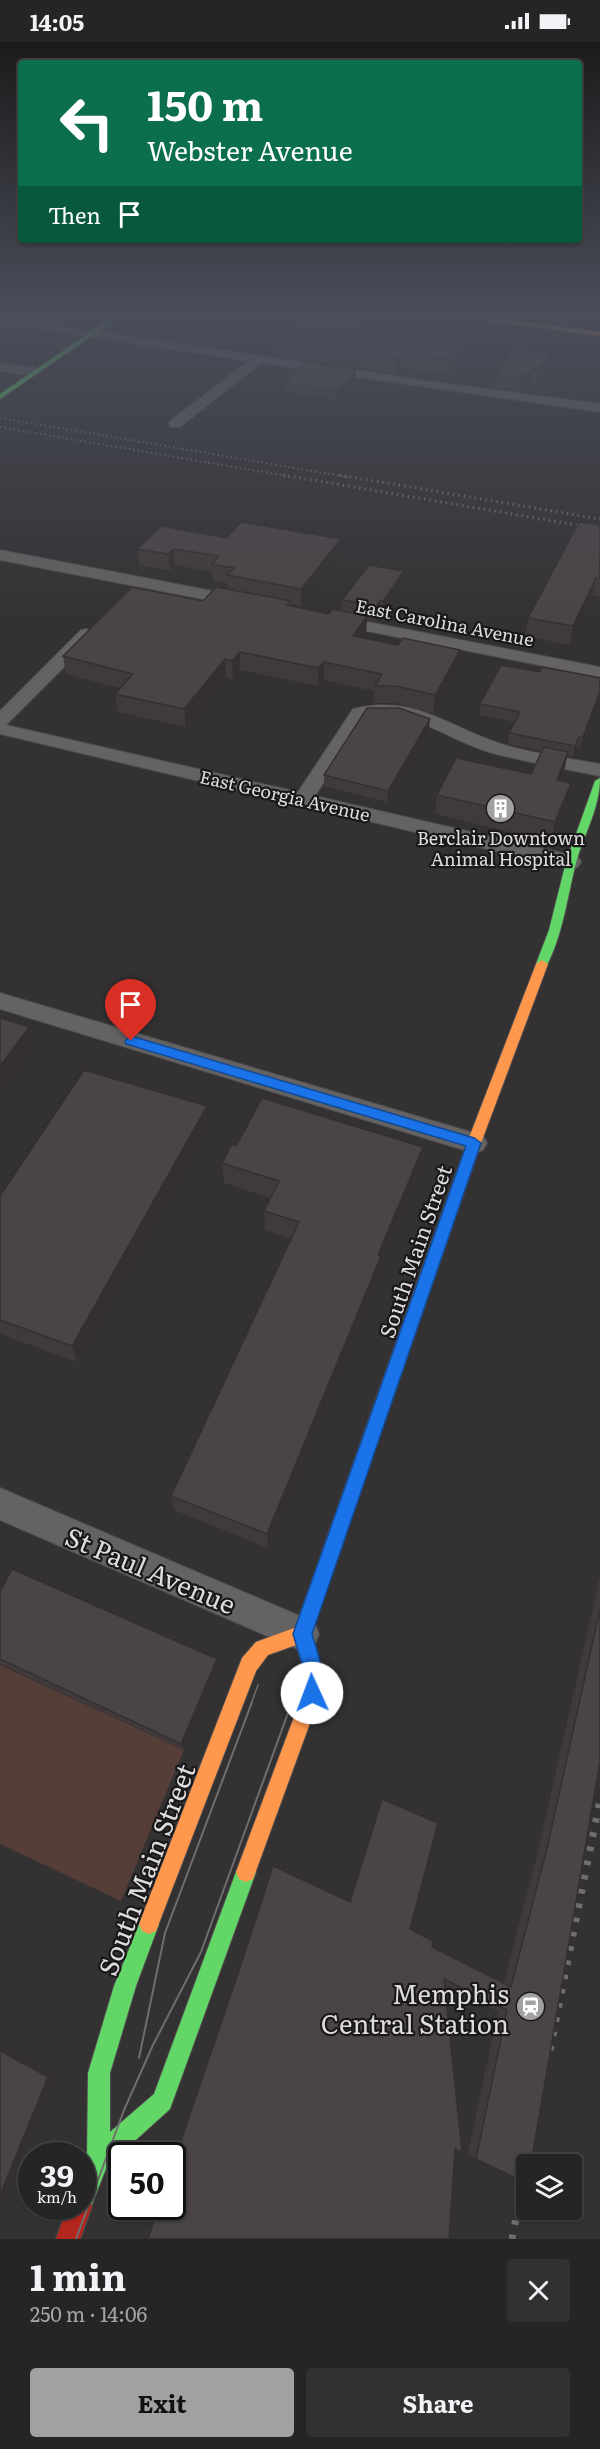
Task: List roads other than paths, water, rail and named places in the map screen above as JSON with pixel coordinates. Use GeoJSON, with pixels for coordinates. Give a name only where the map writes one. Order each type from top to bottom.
{"type":"FeatureCollection","features":[{"type":"Feature","properties":{"kind":"main road","name":"South Main Street"},"geometry":{"type":"LineString","coordinates":[[99,2158],[162,2101],[313,1690],[313,1670],[302,1634],[474,1143],[555,930],[571,862],[600,781]]}},
{"type":"Feature","properties":{"kind":"main road","name":"South Main Street"},"geometry":{"type":"LineString","coordinates":[[96,2166],[99,2158],[99,2073],[118,2008],[249,1665],[262,1648],[302,1634]]}},
{"type":"Feature","properties":{"kind":"main road"},"geometry":{"type":"LineString","coordinates":[[68,2239],[75,2220]]}},
{"type":"Feature","properties":{"kind":"street"},"geometry":{"type":"LineString","coordinates":[[175,424],[187,415]]}},
{"type":"Feature","properties":{"kind":"street"},"geometry":{"type":"LineString","coordinates":[[0,555],[264,606]]}},
{"type":"Feature","properties":{"kind":"street"},"geometry":{"type":"LineString","coordinates":[[123,597],[140,581]]}},
{"type":"Feature","properties":{"kind":"street","name":"East Carolina Avenue"},"geometry":{"type":"LineString","coordinates":[[321,618],[600,672]]}},
{"type":"Feature","properties":{"kind":"street"},"geometry":{"type":"LineString","coordinates":[[0,721],[99,621]]}},
{"type":"Feature","properties":{"kind":"street"},"geometry":{"type":"LineString","coordinates":[[303,799],[359,713],[369,709],[424,717],[467,738],[497,748],[600,770]]}},
{"type":"Feature","properties":{"kind":"street","name":"East Georgia Avenue"},"geometry":{"type":"LineString","coordinates":[[0,729],[571,862]]}},
{"type":"Feature","properties":{"kind":"street"},"geometry":{"type":"LineString","coordinates":[[0,1001],[474,1143]]}},
{"type":"Feature","properties":{"kind":"street","name":"St Paul Avenue"},"geometry":{"type":"LineString","coordinates":[[0,1504],[302,1634]]}},
{"type":"Feature","properties":{"kind":"tram line"},"geometry":{"type":"LineString","coordinates":[[251,1704],[258,1685]]}},
{"type":"Feature","properties":{"kind":"tram line"},"geometry":{"type":"LineString","coordinates":[[291,1704],[293,1699]]}},
{"type":"Feature","properties":{"kind":"tram line"},"geometry":{"type":"LineString","coordinates":[[139,2058],[165,1933],[252,1702]]}},
{"type":"Feature","properties":{"kind":"tram line"},"geometry":{"type":"LineString","coordinates":[[76,2239],[124,2110],[153,2045],[201,1952],[292,1702]]}},
{"type":"Feature","properties":{"kind":"railway"},"geometry":{"type":"LineString","coordinates":[[0,418],[348,477]]}},
{"type":"Feature","properties":{"kind":"railway"},"geometry":{"type":"LineString","coordinates":[[0,427],[292,477]]}},
{"type":"Feature","properties":{"kind":"railway"},"geometry":{"type":"LineString","coordinates":[[283,475],[600,529]]}},
{"type":"Feature","properties":{"kind":"railway"},"geometry":{"type":"LineString","coordinates":[[339,475],[600,519]]}},
{"type":"Feature","properties":{"kind":"railway"},"geometry":{"type":"LineString","coordinates":[[550,2050],[600,1800]]}},
{"type":"Feature","properties":{"kind":"railway"},"geometry":{"type":"LineString","coordinates":[[512,2239],[516,2218]]}},
{"type":"Feature","properties":{"kind":"place","name":"Berclair Downtown Animal Hospital"},"geometry":{"type":"Point","coordinates":[501,808]}},
{"type":"Feature","properties":{"kind":"place","name":"Memphis Central Station"},"geometry":{"type":"Point","coordinates":[530,2007]}}]}
